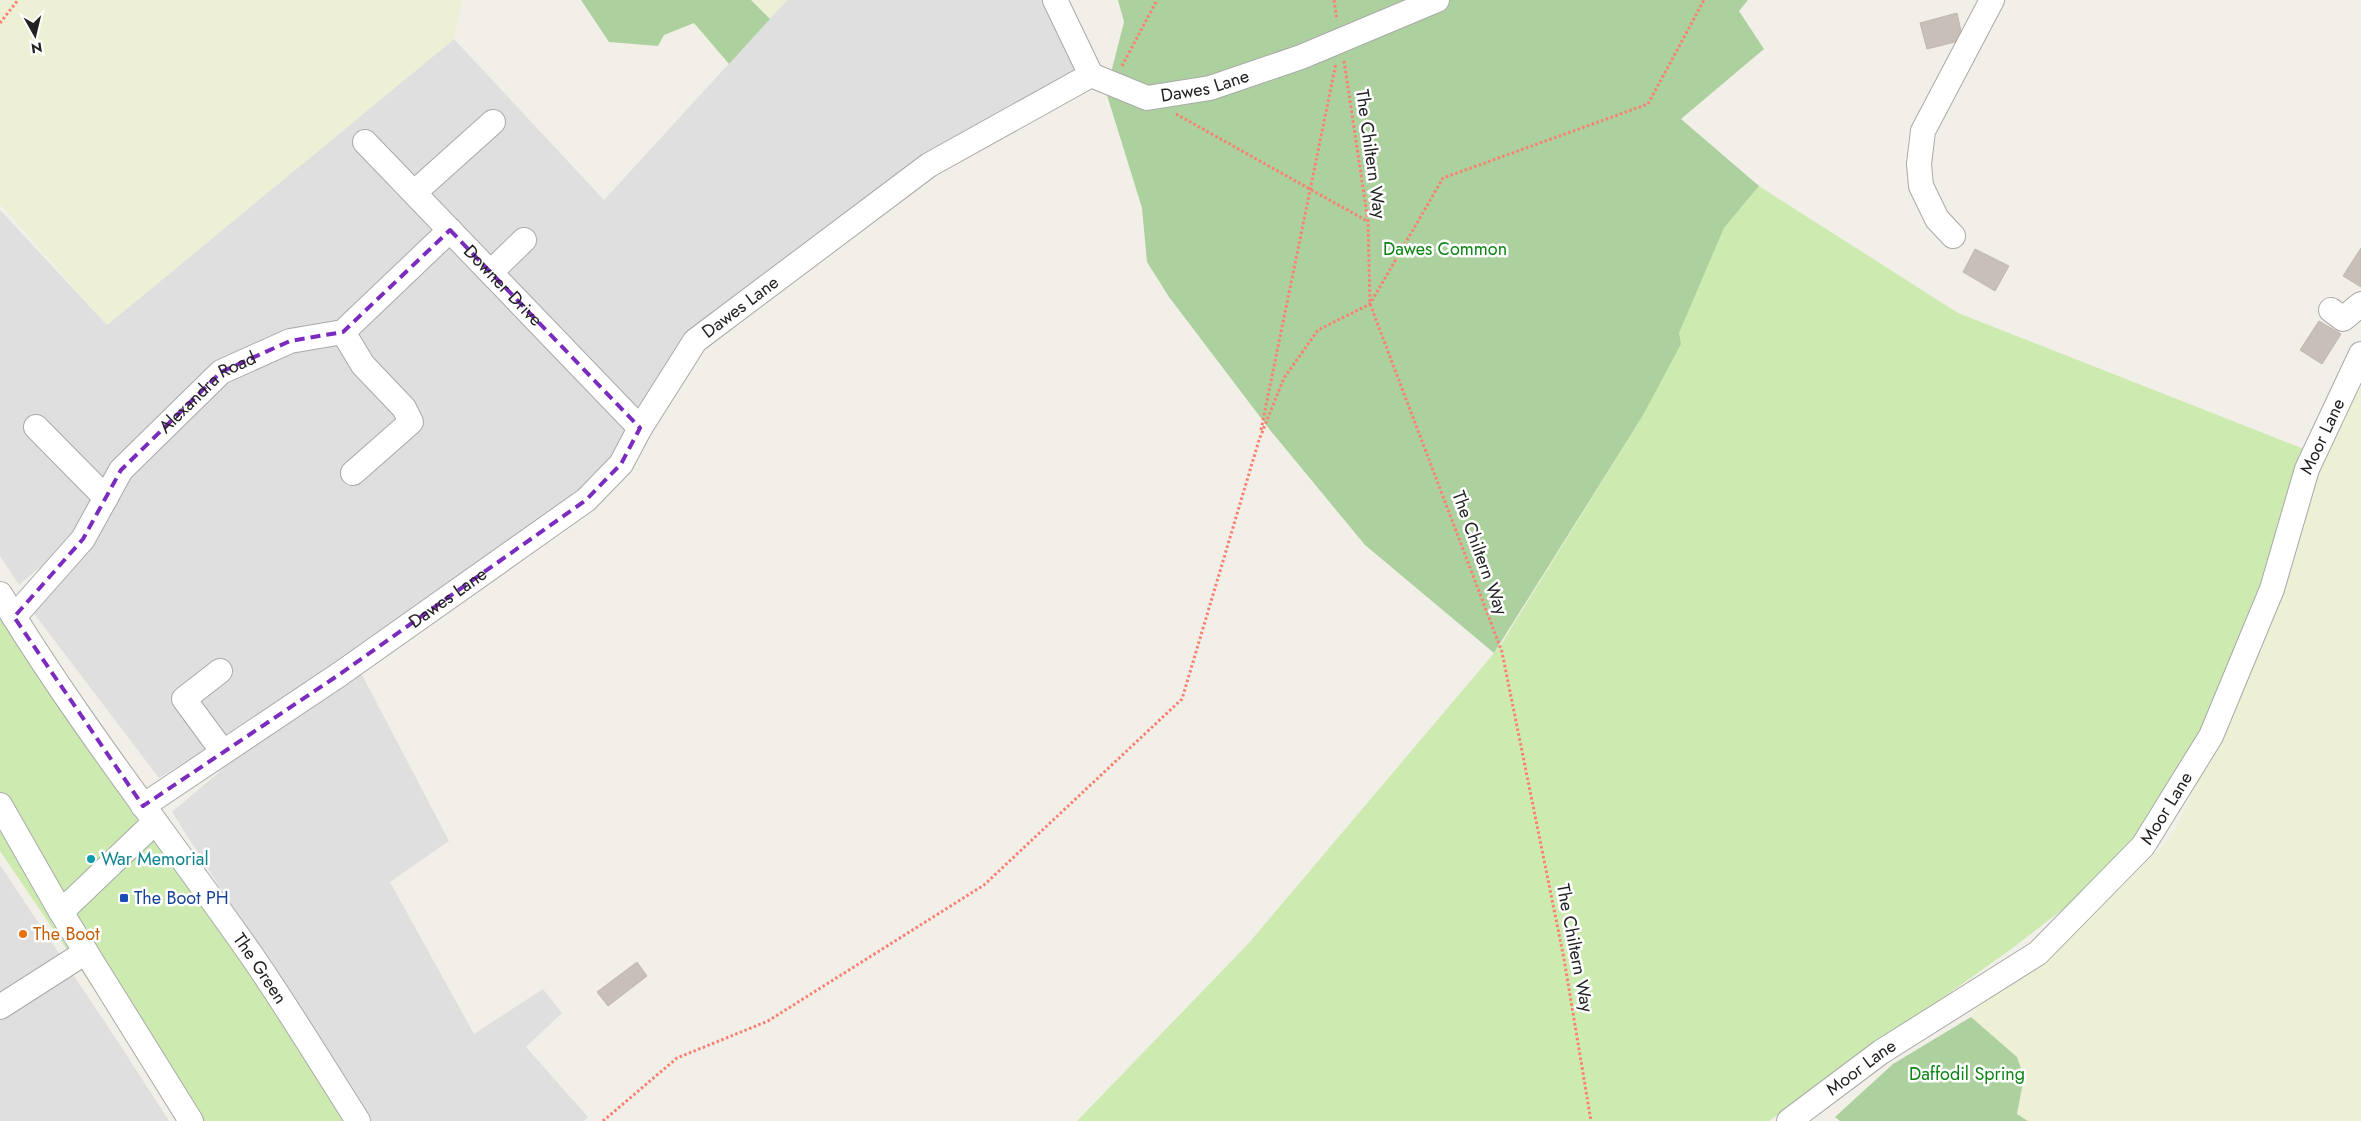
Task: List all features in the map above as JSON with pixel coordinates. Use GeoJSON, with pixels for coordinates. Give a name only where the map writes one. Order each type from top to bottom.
{"type":"FeatureCollection","features":[{"type":"Feature","properties":{"kind":"street"},"geometry":{"type":"LineString","coordinates":[[1055,0],[1091,75]]}},
{"type":"Feature","properties":{"kind":"street","name":"Dawes Lane"},"geometry":{"type":"LineString","coordinates":[[149,814],[223,752],[340,674],[586,500],[621,464],[640,428],[695,341],[929,165],[1091,75],[1147,98],[1210,88],[1302,57],[1437,0]]}},
{"type":"Feature","properties":{"kind":"street"},"geometry":{"type":"LineString","coordinates":[[1953,236],[1937,219],[1921,186],[1919,164],[1923,132],[1992,0]]}},
{"type":"Feature","properties":{"kind":"street"},"geometry":{"type":"LineString","coordinates":[[415,192],[493,122]]}},
{"type":"Feature","properties":{"kind":"street","name":"Downer Drive"},"geometry":{"type":"LineString","coordinates":[[365,142],[640,428]]}},
{"type":"Feature","properties":{"kind":"street"},"geometry":{"type":"LineString","coordinates":[[353,473],[410,422],[404,408],[363,366],[343,332],[450,230]]}},
{"type":"Feature","properties":{"kind":"street"},"geometry":{"type":"LineString","coordinates":[[491,272],[524,240]]}},
{"type":"Feature","properties":{"kind":"street"},"geometry":{"type":"LineString","coordinates":[[2331,310],[2343,318],[2361,304]]}},
{"type":"Feature","properties":{"kind":"street","name":"Alexandra Road"},"geometry":{"type":"LineString","coordinates":[[14,617],[83,539],[121,470],[221,372],[290,341],[343,332]]}},
{"type":"Feature","properties":{"kind":"street","name":"Moor Lane"},"geometry":{"type":"LineString","coordinates":[[1789,1121],[1881,1052],[2038,953],[2143,846],[2211,736],[2272,590],[2307,470],[2361,354]]}},
{"type":"Feature","properties":{"kind":"street"},"geometry":{"type":"LineString","coordinates":[[36,427],[106,498]]}},
{"type":"Feature","properties":{"kind":"street","name":"The Green"},"geometry":{"type":"LineString","coordinates":[[0,594],[62,691],[253,957],[358,1121]]}},
{"type":"Feature","properties":{"kind":"street"},"geometry":{"type":"LineString","coordinates":[[220,671],[184,699],[223,752]]}},
{"type":"Feature","properties":{"kind":"street"},"geometry":{"type":"LineString","coordinates":[[0,805],[61,912],[191,1121]]}},
{"type":"Feature","properties":{"kind":"street"},"geometry":{"type":"LineString","coordinates":[[61,912],[149,814]]}},
{"type":"Feature","properties":{"kind":"street"},"geometry":{"type":"LineString","coordinates":[[0,1007],[86,952]]}},
{"type":"Feature","properties":{"kind":"path"},"geometry":{"type":"LineString","coordinates":[[0,24],[18,0]]}},
{"type":"Feature","properties":{"kind":"path"},"geometry":{"type":"LineString","coordinates":[[1112,84],[1157,0]]}},
{"type":"Feature","properties":{"kind":"path","name":"The Chiltern Way"},"geometry":{"type":"LineString","coordinates":[[1334,0],[1368,221],[1370,304],[1502,652],[1564,959],[1591,1121]]}},
{"type":"Feature","properties":{"kind":"path"},"geometry":{"type":"LineString","coordinates":[[1259,440],[1284,378],[1318,330],[1370,304],[1443,178],[1648,104],[1704,0]]}},
{"type":"Feature","properties":{"kind":"path"},"geometry":{"type":"LineString","coordinates":[[603,1121],[677,1058],[768,1021],[984,886],[1182,699],[1259,440],[1340,41]]}},
{"type":"Feature","properties":{"kind":"path"},"geometry":{"type":"LineString","coordinates":[[1147,98],[1368,221]]}},
{"type":"Feature","properties":{"kind":"highlighted area"},"geometry":{"type":"Polygon","coordinates":[[[450,230],[640,428],[621,464],[586,500],[340,674],[143,806],[14,617],[83,539],[121,470],[221,372],[290,341],[343,332],[450,230]]]}},
{"type":"Feature","properties":{"kind":"shaded area"},"geometry":{"type":"Polygon","coordinates":[[[787,0],[1055,0],[1091,75],[929,165],[695,341],[621,464],[339,667],[159,778],[29,607],[50,585],[40,567],[19,585],[0,556],[0,210],[107,325],[454,39],[604,200],[787,0]]]}},
{"type":"Feature","properties":{"kind":"shaded area"},"geometry":{"type":"Polygon","coordinates":[[[361,673],[449,841],[390,882],[474,1034],[543,989],[562,1013],[526,1047],[588,1117],[584,1121],[367,1121],[172,812],[245,750],[361,673]]]}},
{"type":"Feature","properties":{"kind":"shaded area"},"geometry":{"type":"Polygon","coordinates":[[[0,865],[124,1051],[169,1121],[0,1121],[0,865]]]}},
{"type":"Feature","properties":{"kind":"green space"},"geometry":{"type":"Polygon","coordinates":[[[0,0],[462,0],[454,39],[107,325],[0,204],[0,0]]]}},
{"type":"Feature","properties":{"kind":"green space"},"geometry":{"type":"Polygon","coordinates":[[[581,0],[751,0],[770,19],[729,64],[694,23],[664,35],[658,46],[609,42],[581,0]]]}},
{"type":"Feature","properties":{"kind":"green space"},"geometry":{"type":"Polygon","coordinates":[[[751,0],[787,0],[770,19],[751,0]]]}},
{"type":"Feature","properties":{"kind":"green space","name":"Dawes Common"},"geometry":{"type":"Polygon","coordinates":[[[1118,0],[1748,0],[1739,11],[1764,49],[1681,119],[1759,186],[1724,228],[1679,333],[1681,344],[1642,417],[1494,653],[1365,545],[1270,430],[1169,297],[1147,262],[1142,208],[1106,92],[1124,22],[1118,0]]]}},
{"type":"Feature","properties":{"kind":"green space"},"geometry":{"type":"Polygon","coordinates":[[[1759,186],[1958,313],[2304,449],[2254,614],[2201,732],[2144,827],[2079,897],[2010,950],[1769,1121],[1077,1121],[1248,944],[1500,646],[1642,417],[1724,228],[1759,186]]]}},
{"type":"Feature","properties":{"kind":"green space"},"geometry":{"type":"Polygon","coordinates":[[[2361,374],[2361,1121],[2028,1121],[2017,1114],[2024,1077],[1971,1017],[1985,997],[2078,930],[2172,837],[2275,611],[2326,452],[2361,374]]]}},
{"type":"Feature","properties":{"kind":"green space"},"geometry":{"type":"Polygon","coordinates":[[[0,609],[260,979],[347,1121],[183,1121],[0,851],[0,609]]]}},
{"type":"Feature","properties":{"kind":"green space","name":"Daffodil Spring"},"geometry":{"type":"Polygon","coordinates":[[[1971,1017],[2017,1057],[2024,1077],[2017,1114],[2028,1121],[1840,1121],[1835,1117],[1893,1064],[1971,1017]]]}},
{"type":"Feature","properties":{"kind":"building"},"geometry":{"type":"Polygon","coordinates":[[[1957,13],[1963,40],[1927,49],[1920,23],[1957,13]]]}},
{"type":"Feature","properties":{"kind":"building"},"geometry":{"type":"Polygon","coordinates":[[[2361,248],[2361,287],[2343,276],[2361,248]]]}},
{"type":"Feature","properties":{"kind":"building"},"geometry":{"type":"Polygon","coordinates":[[[1975,249],[2009,266],[1995,291],[1963,272],[1975,249]]]}},
{"type":"Feature","properties":{"kind":"building"},"geometry":{"type":"Polygon","coordinates":[[[2319,321],[2341,334],[2322,364],[2300,350],[2319,321]]]}},
{"type":"Feature","properties":{"kind":"building"},"geometry":{"type":"Polygon","coordinates":[[[637,962],[647,976],[608,1006],[597,992],[637,962]]]}},
{"type":"Feature","properties":{"kind":"place","name":"War Memorial"},"geometry":{"type":"Point","coordinates":[91,859]}},
{"type":"Feature","properties":{"kind":"place","name":"The Boot PH"},"geometry":{"type":"Point","coordinates":[124,898]}},
{"type":"Feature","properties":{"kind":"place","name":"The Boot"},"geometry":{"type":"Point","coordinates":[23,934]}}]}
